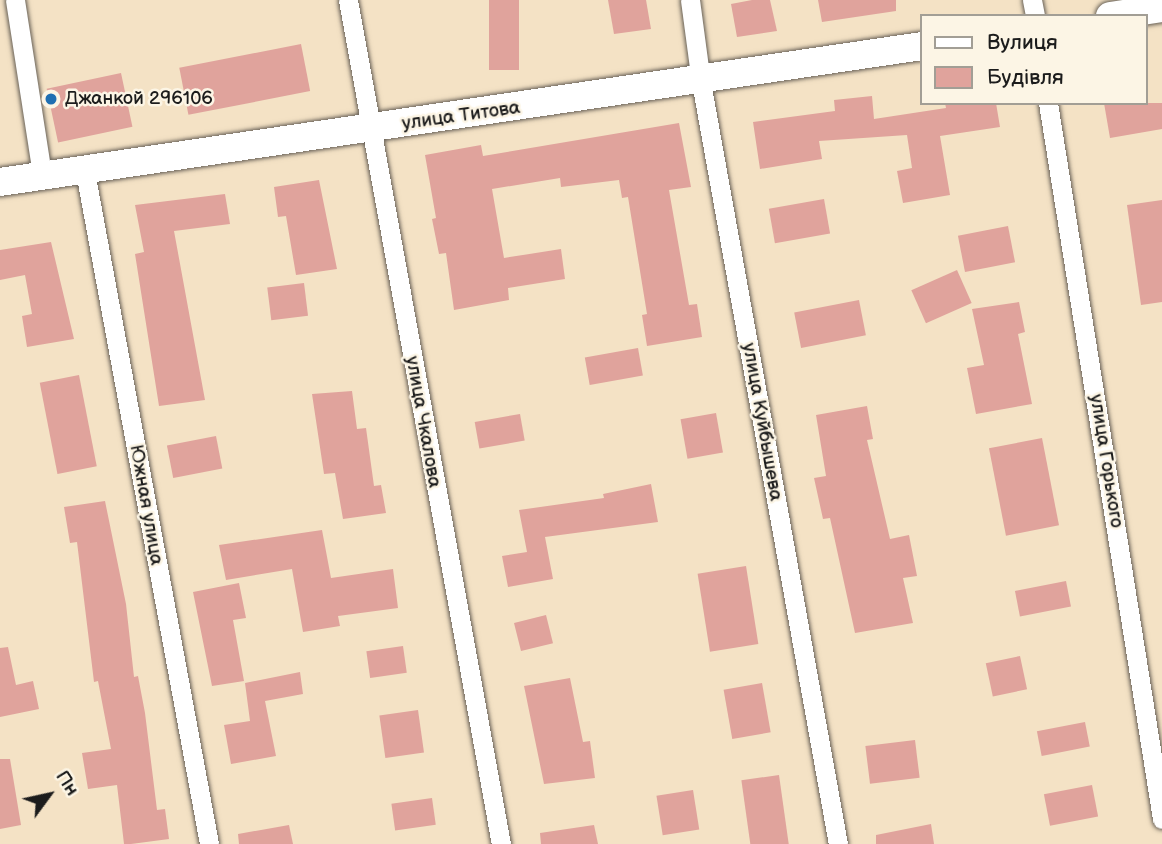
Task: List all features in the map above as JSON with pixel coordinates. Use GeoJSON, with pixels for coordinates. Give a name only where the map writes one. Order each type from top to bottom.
{"type":"FeatureCollection","features":[{"type":"Feature","properties":{"kind":"main road"},"geometry":{"type":"LineString","coordinates":[[1123,14],[1162,8]]}},
{"type":"Feature","properties":{"kind":"main road","name":"улица Титова"},"geometry":{"type":"LineString","coordinates":[[0,182],[84,166],[701,82],[920,46]]}},
{"type":"Feature","properties":{"kind":"street"},"geometry":{"type":"LineString","coordinates":[[15,0],[42,174]]}},
{"type":"Feature","properties":{"kind":"street","name":"улица Чкалова"},"geometry":{"type":"LineString","coordinates":[[348,0],[369,129],[501,844]]}},
{"type":"Feature","properties":{"kind":"street","name":"улица Куйбышева"},"geometry":{"type":"LineString","coordinates":[[690,0],[701,82],[838,844]]}},
{"type":"Feature","properties":{"kind":"street","name":"улица Горького"},"geometry":{"type":"LineString","coordinates":[[1048,105],[1162,819]]}},
{"type":"Feature","properties":{"kind":"street","name":"Южная улица"},"geometry":{"type":"LineString","coordinates":[[84,166],[209,844]]}},
{"type":"Feature","properties":{"kind":"building"},"geometry":{"type":"Polygon","coordinates":[[[489,0],[519,0],[519,70],[489,70],[489,0]]]}},
{"type":"Feature","properties":{"kind":"building"},"geometry":{"type":"Polygon","coordinates":[[[608,0],[646,0],[651,29],[614,34],[608,0]]]}},
{"type":"Feature","properties":{"kind":"building"},"geometry":{"type":"Polygon","coordinates":[[[770,0],[777,31],[737,37],[731,4],[770,0]]]}},
{"type":"Feature","properties":{"kind":"building"},"geometry":{"type":"Polygon","coordinates":[[[818,0],[896,0],[896,11],[822,22],[818,0]]]}},
{"type":"Feature","properties":{"kind":"building"},"geometry":{"type":"Polygon","coordinates":[[[301,44],[310,91],[188,115],[179,68],[301,44]]]}},
{"type":"Feature","properties":{"kind":"building"},"geometry":{"type":"Polygon","coordinates":[[[121,73],[132,127],[58,143],[47,89],[121,73]]]}},
{"type":"Feature","properties":{"kind":"building"},"geometry":{"type":"Polygon","coordinates":[[[872,96],[874,119],[946,108],[945,105],[996,105],[1000,127],[940,136],[950,195],[903,203],[897,171],[912,168],[907,135],[819,141],[822,159],[760,169],[753,122],[835,111],[834,100],[872,96]]]}},
{"type":"Feature","properties":{"kind":"building"},"geometry":{"type":"Polygon","coordinates":[[[1162,103],[1162,129],[1110,138],[1104,105],[1162,103]]]}},
{"type":"Feature","properties":{"kind":"building"},"geometry":{"type":"Polygon","coordinates":[[[679,123],[691,187],[669,190],[689,305],[697,304],[702,337],[647,346],[642,315],[647,314],[628,197],[622,198],[619,180],[561,187],[560,178],[492,189],[504,258],[561,249],[565,279],[508,288],[509,300],[454,310],[446,253],[439,254],[432,219],[436,218],[425,155],[481,145],[483,156],[679,123]]]}},
{"type":"Feature","properties":{"kind":"building"},"geometry":{"type":"Polygon","coordinates":[[[319,180],[337,269],[296,275],[286,216],[278,217],[274,187],[319,180]]]}},
{"type":"Feature","properties":{"kind":"building"},"geometry":{"type":"Polygon","coordinates":[[[225,194],[230,224],[174,231],[205,400],[159,406],[135,254],[144,252],[135,205],[225,194]]]}},
{"type":"Feature","properties":{"kind":"building"},"geometry":{"type":"Polygon","coordinates":[[[824,199],[830,233],[775,243],[769,209],[824,199]]]}},
{"type":"Feature","properties":{"kind":"building"},"geometry":{"type":"Polygon","coordinates":[[[1162,200],[1162,302],[1141,305],[1127,205],[1162,200]]]}},
{"type":"Feature","properties":{"kind":"building"},"geometry":{"type":"Polygon","coordinates":[[[1008,226],[1015,262],[965,272],[958,236],[1008,226]]]}},
{"type":"Feature","properties":{"kind":"building"},"geometry":{"type":"Polygon","coordinates":[[[51,242],[74,339],[27,347],[22,316],[32,314],[25,275],[0,280],[0,250],[51,242]]]}},
{"type":"Feature","properties":{"kind":"building"},"geometry":{"type":"Polygon","coordinates":[[[957,270],[972,303],[926,323],[911,290],[957,270]]]}},
{"type":"Feature","properties":{"kind":"building"},"geometry":{"type":"Polygon","coordinates":[[[304,283],[308,316],[271,320],[267,288],[304,283]]]}},
{"type":"Feature","properties":{"kind":"building"},"geometry":{"type":"Polygon","coordinates":[[[859,300],[866,335],[801,348],[794,313],[859,300]]]}},
{"type":"Feature","properties":{"kind":"building"},"geometry":{"type":"Polygon","coordinates":[[[1019,302],[1025,332],[1018,334],[1032,404],[976,414],[967,368],[984,365],[972,309],[1019,302]]]}},
{"type":"Feature","properties":{"kind":"building"},"geometry":{"type":"Polygon","coordinates":[[[638,348],[643,376],[590,385],[585,357],[638,348]]]}},
{"type":"Feature","properties":{"kind":"building"},"geometry":{"type":"Polygon","coordinates":[[[79,375],[97,466],[57,474],[40,383],[79,375]]]}},
{"type":"Feature","properties":{"kind":"building"},"geometry":{"type":"Polygon","coordinates":[[[352,391],[357,429],[366,428],[374,486],[381,485],[386,513],[343,519],[335,473],[324,474],[312,394],[352,391]]]}},
{"type":"Feature","properties":{"kind":"building"},"geometry":{"type":"Polygon","coordinates":[[[867,406],[873,439],[867,440],[890,539],[909,535],[917,576],[903,578],[913,623],[855,633],[830,518],[823,519],[814,478],[826,476],[816,415],[867,406]]]}},
{"type":"Feature","properties":{"kind":"building"},"geometry":{"type":"Polygon","coordinates":[[[716,413],[723,452],[687,459],[681,419],[716,413]]]}},
{"type":"Feature","properties":{"kind":"building"},"geometry":{"type":"Polygon","coordinates":[[[520,414],[525,441],[479,449],[475,422],[520,414]]]}},
{"type":"Feature","properties":{"kind":"building"},"geometry":{"type":"Polygon","coordinates":[[[216,436],[222,468],[173,478],[167,446],[216,436]]]}},
{"type":"Feature","properties":{"kind":"building"},"geometry":{"type":"Polygon","coordinates":[[[1042,438],[1059,525],[1006,536],[989,448],[1042,438]]]}},
{"type":"Feature","properties":{"kind":"building"},"geometry":{"type":"Polygon","coordinates":[[[651,484],[658,522],[545,537],[553,579],[508,587],[502,556],[527,552],[519,510],[604,498],[603,494],[651,484]]]}},
{"type":"Feature","properties":{"kind":"building"},"geometry":{"type":"Polygon","coordinates":[[[105,501],[126,604],[134,677],[138,676],[145,713],[157,810],[165,809],[169,839],[124,844],[117,785],[88,789],[82,753],[111,749],[98,681],[94,682],[77,542],[70,543],[64,507],[105,501]]]}},
{"type":"Feature","properties":{"kind":"building"},"geometry":{"type":"Polygon","coordinates":[[[322,530],[331,578],[393,569],[398,608],[338,616],[340,626],[303,632],[292,569],[226,580],[219,545],[322,530]]]}},
{"type":"Feature","properties":{"kind":"building"},"geometry":{"type":"Polygon","coordinates":[[[746,566],[758,644],[710,652],[698,574],[746,566]]]}},
{"type":"Feature","properties":{"kind":"building"},"geometry":{"type":"Polygon","coordinates":[[[1066,581],[1071,607],[1020,616],[1015,591],[1066,581]]]}},
{"type":"Feature","properties":{"kind":"building"},"geometry":{"type":"Polygon","coordinates":[[[239,583],[246,618],[233,620],[244,681],[212,686],[193,592],[239,583]]]}},
{"type":"Feature","properties":{"kind":"building"},"geometry":{"type":"Polygon","coordinates":[[[546,615],[553,643],[521,651],[514,623],[546,615]]]}},
{"type":"Feature","properties":{"kind":"building"},"geometry":{"type":"Polygon","coordinates":[[[403,646],[407,673],[370,678],[366,651],[403,646]]]}},
{"type":"Feature","properties":{"kind":"building"},"geometry":{"type":"Polygon","coordinates":[[[8,647],[16,685],[33,681],[39,709],[0,717],[0,648],[8,647]]]}},
{"type":"Feature","properties":{"kind":"building"},"geometry":{"type":"Polygon","coordinates":[[[1020,656],[1027,689],[993,697],[986,663],[1020,656]]]}},
{"type":"Feature","properties":{"kind":"building"},"geometry":{"type":"Polygon","coordinates":[[[300,672],[303,694],[265,701],[276,756],[231,764],[224,725],[250,721],[245,683],[300,672]]]}},
{"type":"Feature","properties":{"kind":"building"},"geometry":{"type":"Polygon","coordinates":[[[570,678],[583,742],[590,741],[595,778],[544,784],[524,686],[570,678]]]}},
{"type":"Feature","properties":{"kind":"building"},"geometry":{"type":"Polygon","coordinates":[[[762,683],[771,732],[732,739],[724,690],[762,683]]]}},
{"type":"Feature","properties":{"kind":"building"},"geometry":{"type":"Polygon","coordinates":[[[418,710],[424,753],[385,758],[379,715],[418,710]]]}},
{"type":"Feature","properties":{"kind":"building"},"geometry":{"type":"Polygon","coordinates":[[[1085,722],[1090,747],[1042,756],[1037,731],[1085,722]]]}},
{"type":"Feature","properties":{"kind":"building"},"geometry":{"type":"Polygon","coordinates":[[[915,740],[920,778],[870,784],[865,746],[915,740]]]}},
{"type":"Feature","properties":{"kind":"building"},"geometry":{"type":"Polygon","coordinates":[[[0,759],[10,759],[21,825],[0,829],[0,759]]]}},
{"type":"Feature","properties":{"kind":"building"},"geometry":{"type":"Polygon","coordinates":[[[779,775],[789,844],[750,844],[741,780],[779,775]]]}},
{"type":"Feature","properties":{"kind":"building"},"geometry":{"type":"Polygon","coordinates":[[[1092,785],[1098,816],[1050,826],[1044,794],[1092,785]]]}},
{"type":"Feature","properties":{"kind":"building"},"geometry":{"type":"Polygon","coordinates":[[[693,790],[699,830],[663,835],[656,796],[693,790]]]}},
{"type":"Feature","properties":{"kind":"building"},"geometry":{"type":"Polygon","coordinates":[[[432,798],[436,825],[395,830],[391,804],[432,798]]]}},
{"type":"Feature","properties":{"kind":"building"},"geometry":{"type":"Polygon","coordinates":[[[931,824],[934,844],[876,844],[876,835],[931,824]]]}},
{"type":"Feature","properties":{"kind":"building"},"geometry":{"type":"Polygon","coordinates":[[[289,825],[293,844],[239,844],[238,834],[289,825]]]}},
{"type":"Feature","properties":{"kind":"building"},"geometry":{"type":"Polygon","coordinates":[[[594,825],[598,844],[541,844],[540,833],[594,825]]]}},
{"type":"Feature","properties":{"kind":"place","name":"Джанкой 296106"},"geometry":{"type":"Point","coordinates":[51,99]}}]}
